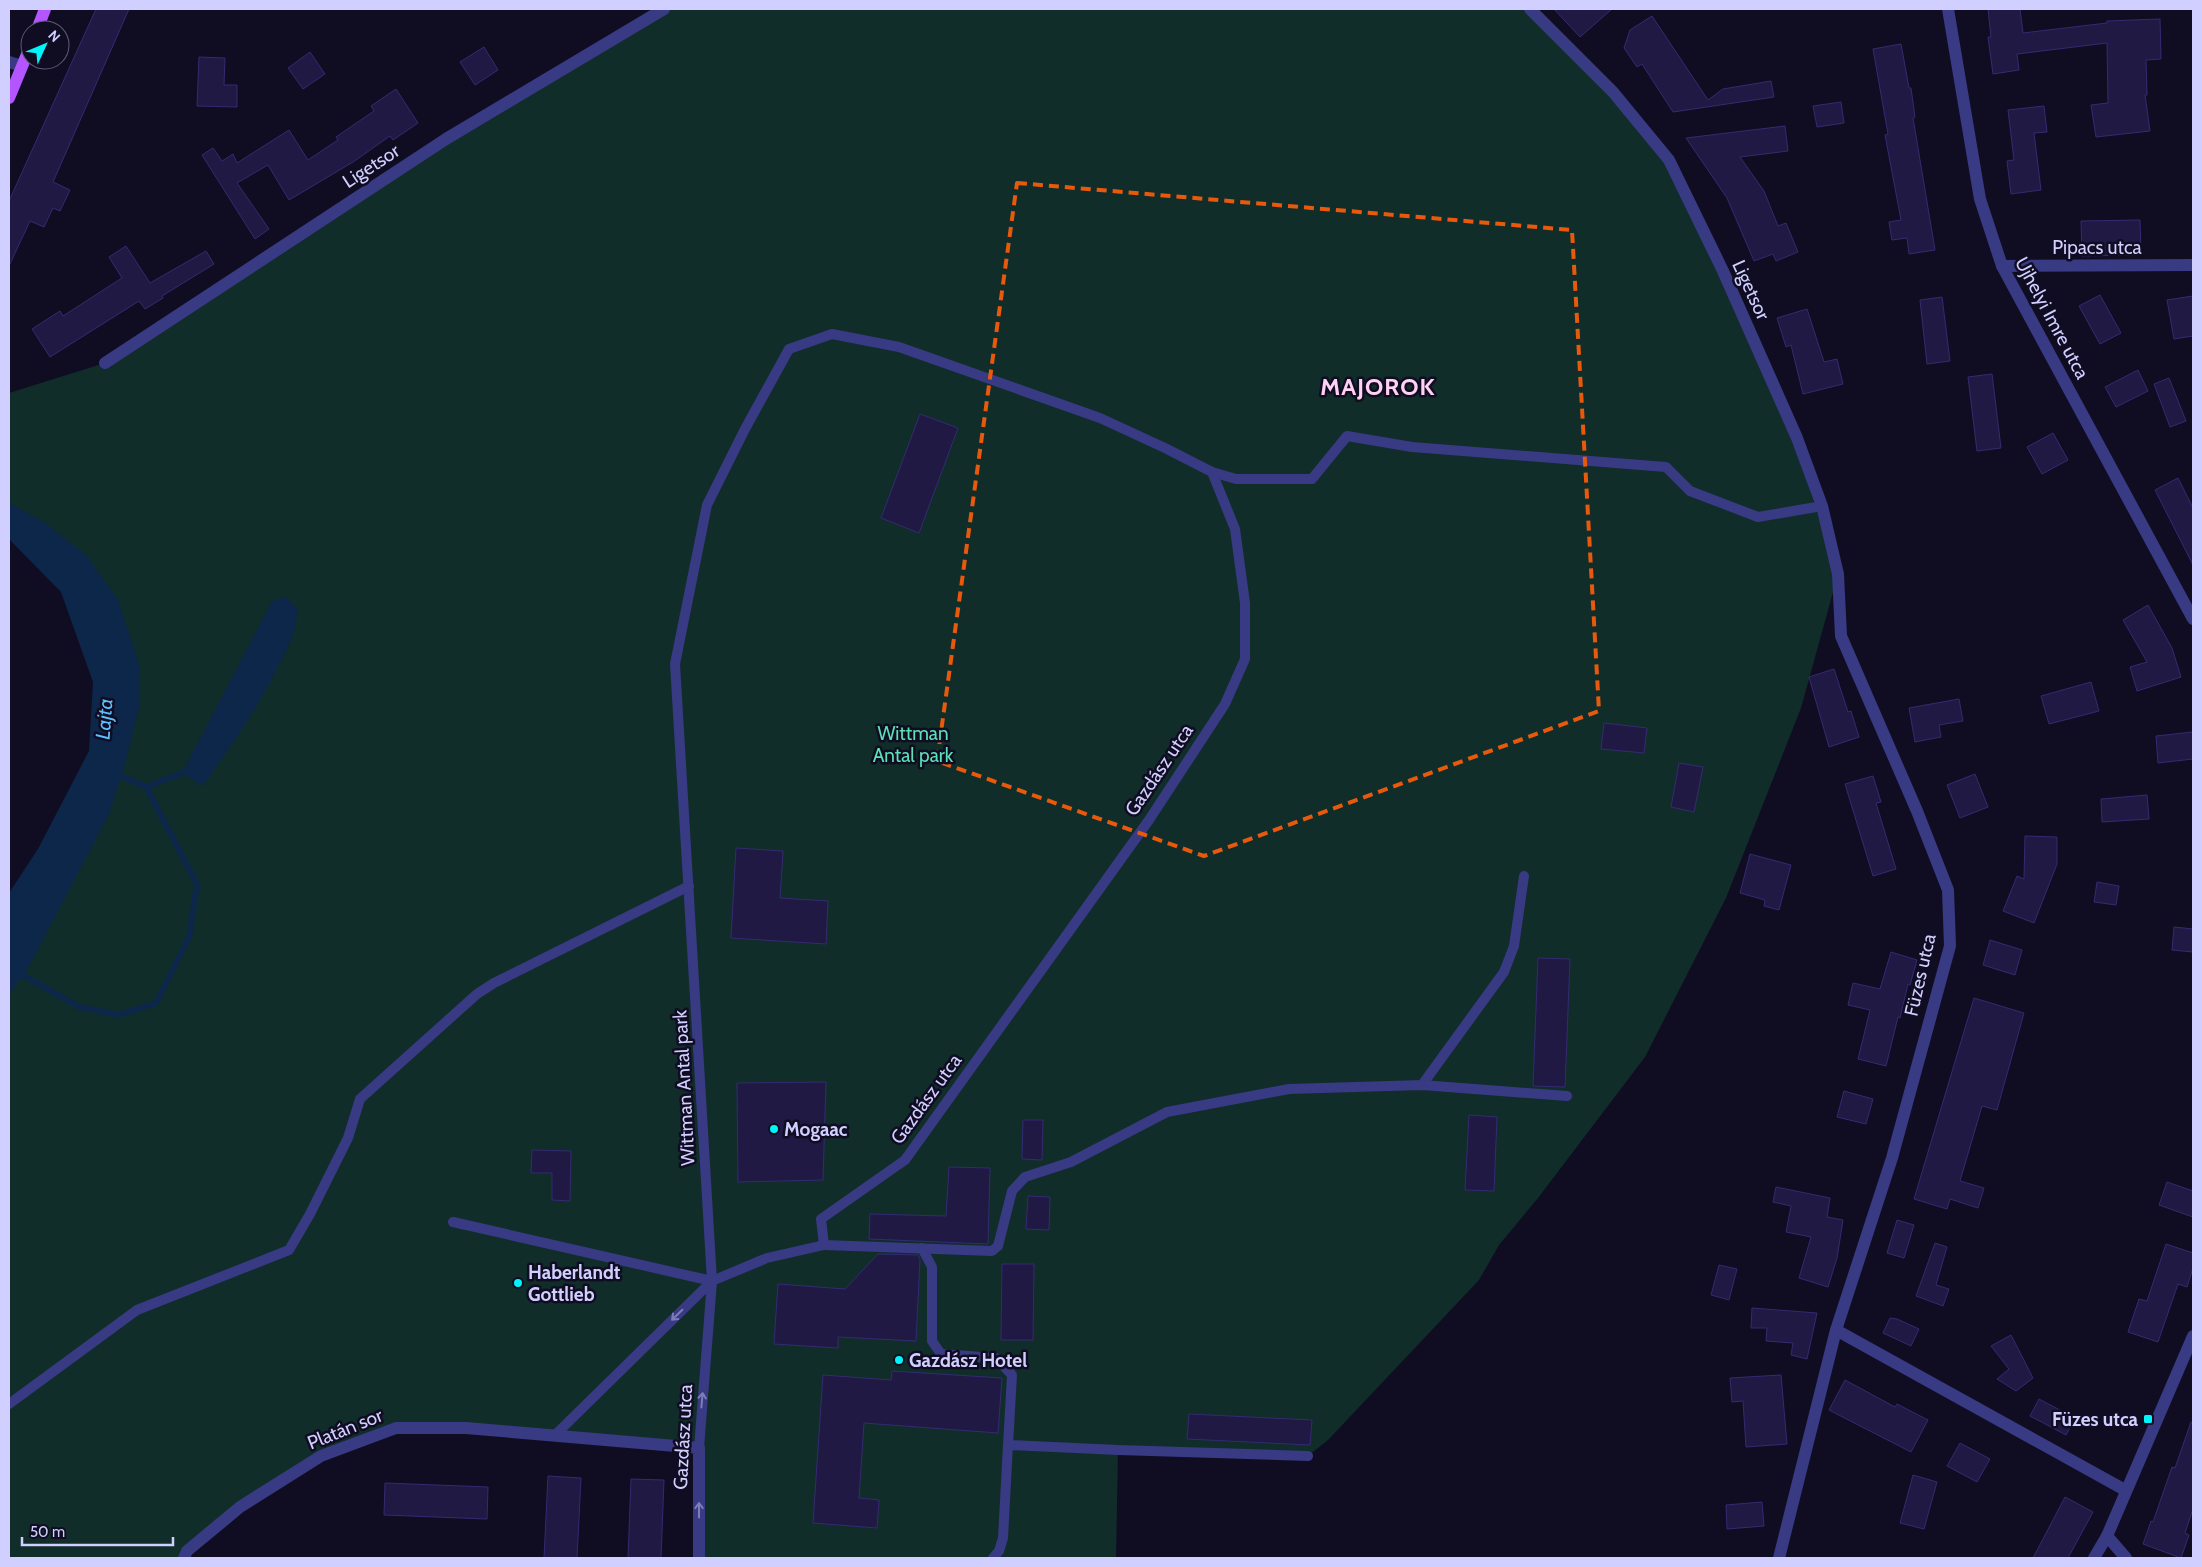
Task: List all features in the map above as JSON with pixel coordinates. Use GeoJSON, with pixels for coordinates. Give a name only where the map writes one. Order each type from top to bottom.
{"type":"FeatureCollection","features":[{"type":"Feature","properties":{"kind":"main road"},"geometry":{"type":"LineString","coordinates":[[9,98],[20,70]]}},
{"type":"Feature","properties":{"kind":"street","name":"Ligetsor"},"geometry":{"type":"LineString","coordinates":[[105,364],[446,139],[664,9]]}},
{"type":"Feature","properties":{"kind":"street","name":"Ligetsor"},"geometry":{"type":"LineString","coordinates":[[1530,9],[1613,92],[1669,160],[1777,392],[1822,506],[1838,574],[1842,636]]}},
{"type":"Feature","properties":{"kind":"street","name":"Ujhelyi Imre utca"},"geometry":{"type":"LineString","coordinates":[[1948,9],[1980,199],[2002,266],[2193,619]]}},
{"type":"Feature","properties":{"kind":"street","name":"Pipacs utca"},"geometry":{"type":"LineString","coordinates":[[2002,266],[2193,265]]}},
{"type":"Feature","properties":{"kind":"street","name":"Füzes utca"},"geometry":{"type":"LineString","coordinates":[[1778,1558],[1836,1330],[1892,1158],[1950,946],[1948,890],[1842,636]]}},
{"type":"Feature","properties":{"kind":"street"},"geometry":{"type":"LineString","coordinates":[[1836,1330],[2125,1490]]}},
{"type":"Feature","properties":{"kind":"street"},"geometry":{"type":"LineString","coordinates":[[2094,1558],[2107,1536],[2125,1490],[2193,1336]]}},
{"type":"Feature","properties":{"kind":"street","name":"Platán sor"},"geometry":{"type":"LineString","coordinates":[[184,1558],[187,1551],[240,1507],[321,1456],[396,1428],[466,1428],[698,1448]]}},
{"type":"Feature","properties":{"kind":"street","name":"Gazdász utca"},"geometry":{"type":"LineString","coordinates":[[698,1448],[699,1558]]}},
{"type":"Feature","properties":{"kind":"street"},"geometry":{"type":"LineString","coordinates":[[2107,1536],[2126,1558]]}},
{"type":"Feature","properties":{"kind":"lane","name":"Wittman Antal park"},"geometry":{"type":"LineString","coordinates":[[712,1282],[690,886],[675,664],[707,505],[745,429],[789,349],[832,334],[899,347],[1100,418],[1212,472],[1236,479],[1312,479],[1347,436],[1412,446],[1666,467],[1690,491],[1758,517],[1822,506]]}},
{"type":"Feature","properties":{"kind":"lane","name":"Gazdász utca"},"geometry":{"type":"LineString","coordinates":[[824,1245],[821,1220],[905,1160],[1122,858],[1225,704],[1245,659],[1245,604],[1235,529],[1212,472]]}},
{"type":"Feature","properties":{"kind":"lane"},"geometry":{"type":"LineString","coordinates":[[1422,1085],[1504,972],[1514,946],[1524,876]]}},
{"type":"Feature","properties":{"kind":"lane"},"geometry":{"type":"LineString","coordinates":[[9,1404],[137,1310],[289,1250],[310,1214],[348,1138],[360,1099],[488,986],[690,886]]}},
{"type":"Feature","properties":{"kind":"lane"},"geometry":{"type":"LineString","coordinates":[[554,1436],[712,1282],[767,1258],[824,1245],[992,1250],[998,1246],[1012,1191],[1025,1177],[1071,1162],[1167,1112],[1289,1089],[1422,1085],[1567,1096]]}},
{"type":"Feature","properties":{"kind":"lane"},"geometry":{"type":"LineString","coordinates":[[453,1222],[712,1282]]}},
{"type":"Feature","properties":{"kind":"lane"},"geometry":{"type":"LineString","coordinates":[[922,1248],[932,1268],[932,1341],[941,1354],[996,1358],[1012,1375],[1003,1538],[999,1551],[993,1558]]}},
{"type":"Feature","properties":{"kind":"lane","name":"Gazdász utca"},"geometry":{"type":"LineString","coordinates":[[698,1448],[712,1282]]}},
{"type":"Feature","properties":{"kind":"lane"},"geometry":{"type":"LineString","coordinates":[[1008,1445],[1308,1456]]}},
{"type":"Feature","properties":{"kind":"highlighted area"},"geometry":{"type":"Polygon","coordinates":[[[1017,183],[1572,230],[1599,711],[1204,856],[937,761],[1017,183]]]}},
{"type":"Feature","properties":{"kind":"green space","name":"Wittman Antal park"},"geometry":{"type":"Polygon","coordinates":[[[663,9],[1530,9],[1669,160],[1777,392],[1838,574],[1801,708],[1726,898],[1645,1057],[1538,1198],[1499,1245],[1479,1280],[1328,1440],[1308,1456],[1118,1451],[1116,1558],[699,1558],[698,1448],[396,1428],[321,1456],[228,1515],[184,1558],[9,1558],[9,926],[42,876],[106,707],[95,609],[9,528],[9,393],[105,363],[485,115],[663,9]]]}},
{"type":"Feature","properties":{"kind":"water","name":"Lajta"},"geometry":{"type":"Polygon","coordinates":[[[9,503],[45,523],[87,556],[118,600],[139,664],[140,703],[127,757],[109,814],[27,970],[9,995],[9,893],[38,849],[89,751],[93,682],[61,592],[9,539],[9,503]]]}},
{"type":"Feature","properties":{"kind":"water"},"geometry":{"type":"Polygon","coordinates":[[[285,597],[298,609],[293,635],[264,694],[203,786],[182,773],[272,601],[285,597]]]}},
{"type":"Feature","properties":{"kind":"building"},"geometry":{"type":"Polygon","coordinates":[[[96,9],[129,9],[53,182],[70,190],[60,211],[53,208],[44,227],[30,221],[9,266],[9,201],[96,9]]]}},
{"type":"Feature","properties":{"kind":"building"},"geometry":{"type":"Polygon","coordinates":[[[1554,9],[1612,9],[1580,37],[1554,9]]]}},
{"type":"Feature","properties":{"kind":"building"},"geometry":{"type":"Polygon","coordinates":[[[1988,9],[2020,9],[2023,33],[2107,23],[2107,21],[2160,19],[2161,59],[2146,60],[2147,95],[2145,95],[2150,131],[2096,137],[2091,105],[2108,103],[2107,43],[2017,54],[2019,70],[1993,74],[1988,37],[1991,37],[1988,9]]]}},
{"type":"Feature","properties":{"kind":"building"},"geometry":{"type":"Polygon","coordinates":[[[1652,16],[1708,100],[1723,89],[1771,81],[1774,97],[1673,112],[1642,64],[1637,67],[1624,48],[1630,30],[1652,16]]]}},
{"type":"Feature","properties":{"kind":"building"},"geometry":{"type":"Polygon","coordinates":[[[1901,44],[1909,88],[1911,88],[1915,117],[1913,118],[1935,250],[1909,254],[1907,238],[1892,240],[1889,222],[1901,220],[1885,135],[1888,134],[1873,49],[1901,44]]]}},
{"type":"Feature","properties":{"kind":"building"},"geometry":{"type":"Polygon","coordinates":[[[484,47],[498,70],[475,85],[460,62],[484,47]]]}},
{"type":"Feature","properties":{"kind":"building"},"geometry":{"type":"Polygon","coordinates":[[[310,52],[325,74],[303,89],[288,68],[310,52]]]}},
{"type":"Feature","properties":{"kind":"building"},"geometry":{"type":"Polygon","coordinates":[[[199,57],[225,58],[224,85],[237,85],[237,107],[197,106],[199,57]]]}},
{"type":"Feature","properties":{"kind":"building"},"geometry":{"type":"Polygon","coordinates":[[[396,89],[418,123],[393,140],[390,136],[353,162],[289,200],[268,165],[237,183],[269,229],[255,239],[202,155],[213,148],[222,161],[233,154],[237,163],[289,130],[308,160],[338,140],[336,137],[374,111],[371,106],[396,89]]]}},
{"type":"Feature","properties":{"kind":"building"},"geometry":{"type":"Polygon","coordinates":[[[1841,102],[1844,123],[1817,127],[1813,106],[1841,102]]]}},
{"type":"Feature","properties":{"kind":"building"},"geometry":{"type":"Polygon","coordinates":[[[2044,106],[2047,132],[2034,133],[2041,190],[2011,194],[2007,161],[2014,160],[2008,110],[2044,106]]]}},
{"type":"Feature","properties":{"kind":"building"},"geometry":{"type":"Polygon","coordinates":[[[1785,126],[1788,151],[1740,157],[1764,191],[1778,226],[1786,223],[1798,252],[1776,261],[1773,254],[1754,261],[1727,198],[1686,138],[1785,126]]]}},
{"type":"Feature","properties":{"kind":"building"},"geometry":{"type":"Polygon","coordinates":[[[2140,220],[2141,255],[2082,256],[2081,221],[2140,220]]]}},
{"type":"Feature","properties":{"kind":"building"},"geometry":{"type":"Polygon","coordinates":[[[126,246],[150,283],[206,251],[214,264],[162,296],[163,298],[145,309],[139,301],[50,357],[32,329],[60,311],[63,316],[122,278],[109,257],[126,246]]]}},
{"type":"Feature","properties":{"kind":"building"},"geometry":{"type":"Polygon","coordinates":[[[2100,295],[2121,333],[2100,344],[2079,306],[2100,295]]]}},
{"type":"Feature","properties":{"kind":"building"},"geometry":{"type":"Polygon","coordinates":[[[2193,296],[2193,336],[2174,339],[2167,300],[2193,296]]]}},
{"type":"Feature","properties":{"kind":"building"},"geometry":{"type":"Polygon","coordinates":[[[1942,297],[1950,361],[1927,364],[1920,300],[1942,297]]]}},
{"type":"Feature","properties":{"kind":"building"},"geometry":{"type":"Polygon","coordinates":[[[1807,309],[1824,362],[1837,359],[1843,384],[1803,394],[1791,345],[1786,347],[1777,318],[1807,309]]]}},
{"type":"Feature","properties":{"kind":"building"},"geometry":{"type":"Polygon","coordinates":[[[2138,370],[2148,391],[2116,407],[2105,387],[2138,370]]]}},
{"type":"Feature","properties":{"kind":"building"},"geometry":{"type":"Polygon","coordinates":[[[1992,374],[2001,448],[1977,451],[1968,377],[1992,374]]]}},
{"type":"Feature","properties":{"kind":"building"},"geometry":{"type":"Polygon","coordinates":[[[2169,378],[2186,421],[2170,427],[2154,384],[2169,378]]]}},
{"type":"Feature","properties":{"kind":"building"},"geometry":{"type":"Polygon","coordinates":[[[920,414],[958,428],[919,533],[881,518],[920,414]]]}},
{"type":"Feature","properties":{"kind":"building"},"geometry":{"type":"Polygon","coordinates":[[[2053,433],[2068,460],[2042,474],[2027,447],[2053,433]]]}},
{"type":"Feature","properties":{"kind":"building"},"geometry":{"type":"Polygon","coordinates":[[[2178,478],[2193,508],[2193,565],[2155,490],[2178,478]]]}},
{"type":"Feature","properties":{"kind":"building"},"geometry":{"type":"Polygon","coordinates":[[[2148,605],[2172,648],[2181,677],[2137,691],[2130,667],[2147,662],[2123,620],[2148,605]]]}},
{"type":"Feature","properties":{"kind":"building"},"geometry":{"type":"Polygon","coordinates":[[[1834,669],[1848,712],[1851,711],[1859,737],[1829,747],[1809,677],[1834,669]]]}},
{"type":"Feature","properties":{"kind":"building"},"geometry":{"type":"Polygon","coordinates":[[[2091,682],[2099,711],[2049,724],[2041,696],[2091,682]]]}},
{"type":"Feature","properties":{"kind":"building"},"geometry":{"type":"Polygon","coordinates":[[[1959,699],[1963,721],[1939,725],[1941,737],[1915,742],[1909,708],[1959,699]]]}},
{"type":"Feature","properties":{"kind":"building"},"geometry":{"type":"Polygon","coordinates":[[[1604,723],[1647,728],[1644,753],[1601,749],[1604,723]]]}},
{"type":"Feature","properties":{"kind":"building"},"geometry":{"type":"Polygon","coordinates":[[[2193,732],[2193,759],[2158,763],[2156,736],[2193,732]]]}},
{"type":"Feature","properties":{"kind":"building"},"geometry":{"type":"Polygon","coordinates":[[[1679,763],[1703,767],[1694,812],[1671,807],[1679,763]]]}},
{"type":"Feature","properties":{"kind":"building"},"geometry":{"type":"Polygon","coordinates":[[[1975,774],[1988,807],[1960,818],[1947,785],[1975,774]]]}},
{"type":"Feature","properties":{"kind":"building"},"geometry":{"type":"Polygon","coordinates":[[[1873,776],[1881,802],[1876,803],[1896,869],[1873,876],[1845,784],[1873,776]]]}},
{"type":"Feature","properties":{"kind":"building"},"geometry":{"type":"Polygon","coordinates":[[[2147,795],[2149,819],[2102,822],[2101,799],[2147,795]]]}},
{"type":"Feature","properties":{"kind":"building"},"geometry":{"type":"Polygon","coordinates":[[[2025,836],[2057,837],[2057,864],[2034,923],[2003,911],[2017,876],[2024,879],[2025,836]]]}},
{"type":"Feature","properties":{"kind":"building"},"geometry":{"type":"Polygon","coordinates":[[[736,848],[783,851],[780,898],[828,901],[826,944],[731,938],[736,848]]]}},
{"type":"Feature","properties":{"kind":"building"},"geometry":{"type":"Polygon","coordinates":[[[1750,854],[1791,865],[1779,910],[1764,906],[1765,900],[1740,893],[1750,854]]]}},
{"type":"Feature","properties":{"kind":"building"},"geometry":{"type":"Polygon","coordinates":[[[2097,882],[2119,886],[2116,905],[2094,902],[2097,882]]]}},
{"type":"Feature","properties":{"kind":"building"},"geometry":{"type":"Polygon","coordinates":[[[2174,927],[2193,929],[2193,952],[2172,950],[2174,927]]]}},
{"type":"Feature","properties":{"kind":"building"},"geometry":{"type":"Polygon","coordinates":[[[1990,940],[2022,950],[2015,975],[1983,965],[1990,940]]]}},
{"type":"Feature","properties":{"kind":"building"},"geometry":{"type":"Polygon","coordinates":[[[1891,952],[1917,960],[1910,985],[1908,984],[1900,1018],[1898,1017],[1886,1066],[1858,1059],[1870,1010],[1848,1005],[1853,983],[1880,989],[1891,952]]]}},
{"type":"Feature","properties":{"kind":"building"},"geometry":{"type":"Polygon","coordinates":[[[1538,958],[1570,959],[1565,1087],[1533,1086],[1538,958]]]}},
{"type":"Feature","properties":{"kind":"building"},"geometry":{"type":"Polygon","coordinates":[[[1974,998],[2024,1013],[1997,1110],[1982,1106],[1960,1181],[1984,1188],[1978,1208],[1950,1199],[1947,1209],[1914,1199],[1974,998]]]}},
{"type":"Feature","properties":{"kind":"building"},"geometry":{"type":"Polygon","coordinates":[[[826,1082],[823,1180],[738,1182],[737,1083],[826,1082]]]}},
{"type":"Feature","properties":{"kind":"building"},"geometry":{"type":"Polygon","coordinates":[[[1844,1091],[1873,1099],[1866,1124],[1837,1117],[1844,1091]]]}},
{"type":"Feature","properties":{"kind":"building"},"geometry":{"type":"Polygon","coordinates":[[[1469,1115],[1497,1117],[1494,1191],[1465,1190],[1469,1115]]]}},
{"type":"Feature","properties":{"kind":"building"},"geometry":{"type":"Polygon","coordinates":[[[1023,1120],[1043,1120],[1042,1160],[1022,1159],[1023,1120]]]}},
{"type":"Feature","properties":{"kind":"building"},"geometry":{"type":"Polygon","coordinates":[[[532,1150],[571,1151],[570,1201],[552,1200],[552,1173],[531,1173],[532,1150]]]}},
{"type":"Feature","properties":{"kind":"building"},"geometry":{"type":"Polygon","coordinates":[[[949,1167],[990,1168],[988,1244],[869,1239],[870,1214],[946,1216],[949,1167]]]}},
{"type":"Feature","properties":{"kind":"building"},"geometry":{"type":"Polygon","coordinates":[[[2167,1182],[2193,1191],[2193,1217],[2159,1205],[2167,1182]]]}},
{"type":"Feature","properties":{"kind":"building"},"geometry":{"type":"Polygon","coordinates":[[[1776,1187],[1830,1198],[1827,1217],[1843,1220],[1837,1258],[1828,1287],[1799,1278],[1811,1237],[1786,1232],[1791,1206],[1773,1202],[1776,1187]]]}},
{"type":"Feature","properties":{"kind":"building"},"geometry":{"type":"Polygon","coordinates":[[[1028,1196],[1050,1197],[1049,1230],[1026,1229],[1028,1196]]]}},
{"type":"Feature","properties":{"kind":"building"},"geometry":{"type":"Polygon","coordinates":[[[1897,1220],[1914,1225],[1904,1258],[1887,1253],[1897,1220]]]}},
{"type":"Feature","properties":{"kind":"building"},"geometry":{"type":"Polygon","coordinates":[[[1935,1243],[1947,1247],[1936,1285],[1949,1289],[1943,1306],[1916,1296],[1935,1243]]]}},
{"type":"Feature","properties":{"kind":"building"},"geometry":{"type":"Polygon","coordinates":[[[2166,1244],[2193,1253],[2193,1268],[2187,1287],[2178,1284],[2158,1342],[2128,1332],[2139,1299],[2147,1301],[2166,1244]]]}},
{"type":"Feature","properties":{"kind":"building"},"geometry":{"type":"Polygon","coordinates":[[[878,1254],[918,1255],[920,1260],[916,1341],[838,1337],[838,1348],[774,1344],[778,1284],[845,1289],[878,1254]]]}},
{"type":"Feature","properties":{"kind":"building"},"geometry":{"type":"Polygon","coordinates":[[[1002,1264],[1034,1264],[1033,1340],[1001,1340],[1002,1264]]]}},
{"type":"Feature","properties":{"kind":"building"},"geometry":{"type":"Polygon","coordinates":[[[1719,1265],[1737,1269],[1729,1300],[1711,1295],[1719,1265]]]}},
{"type":"Feature","properties":{"kind":"building"},"geometry":{"type":"Polygon","coordinates":[[[1752,1308],[1817,1313],[1807,1359],[1791,1355],[1793,1343],[1766,1341],[1767,1328],[1751,1328],[1752,1308]]]}},
{"type":"Feature","properties":{"kind":"building"},"geometry":{"type":"Polygon","coordinates":[[[1890,1318],[1897,1319],[1919,1329],[1911,1346],[1883,1333],[1890,1318]]]}},
{"type":"Feature","properties":{"kind":"building"},"geometry":{"type":"Polygon","coordinates":[[[2011,1335],[2033,1378],[2016,1391],[1997,1379],[2009,1369],[1991,1346],[2011,1335]]]}},
{"type":"Feature","properties":{"kind":"building"},"geometry":{"type":"Polygon","coordinates":[[[892,1371],[1002,1378],[998,1433],[864,1423],[859,1498],[879,1500],[877,1528],[813,1523],[823,1375],[891,1380],[892,1371]]]}},
{"type":"Feature","properties":{"kind":"building"},"geometry":{"type":"Polygon","coordinates":[[[1781,1375],[1787,1444],[1746,1447],[1743,1401],[1732,1402],[1730,1378],[1781,1375]]]}},
{"type":"Feature","properties":{"kind":"building"},"geometry":{"type":"Polygon","coordinates":[[[1845,1380],[1895,1407],[1897,1404],[1928,1420],[1911,1452],[1829,1410],[1845,1380]]]}},
{"type":"Feature","properties":{"kind":"building"},"geometry":{"type":"Polygon","coordinates":[[[2039,1399],[2075,1418],[2066,1435],[2030,1416],[2039,1399]]]}},
{"type":"Feature","properties":{"kind":"building"},"geometry":{"type":"Polygon","coordinates":[[[1189,1414],[1312,1420],[1310,1445],[1187,1439],[1189,1414]]]}},
{"type":"Feature","properties":{"kind":"building"},"geometry":{"type":"Polygon","coordinates":[[[2191,1422],[2193,1422],[2193,1509],[2185,1533],[2189,1535],[2181,1558],[2143,1544],[2151,1521],[2153,1522],[2172,1467],[2175,1468],[2191,1422]]]}},
{"type":"Feature","properties":{"kind":"building"},"geometry":{"type":"Polygon","coordinates":[[[1960,1443],[1990,1459],[1977,1482],[1947,1466],[1960,1443]]]}},
{"type":"Feature","properties":{"kind":"building"},"geometry":{"type":"Polygon","coordinates":[[[1913,1475],[1937,1482],[1924,1529],[1900,1523],[1913,1475]]]}},
{"type":"Feature","properties":{"kind":"building"},"geometry":{"type":"Polygon","coordinates":[[[548,1476],[581,1478],[577,1558],[544,1558],[548,1476]]]}},
{"type":"Feature","properties":{"kind":"building"},"geometry":{"type":"Polygon","coordinates":[[[631,1479],[664,1480],[661,1558],[628,1558],[631,1479]]]}},
{"type":"Feature","properties":{"kind":"building"},"geometry":{"type":"Polygon","coordinates":[[[385,1483],[488,1487],[487,1519],[384,1515],[385,1483]]]}},
{"type":"Feature","properties":{"kind":"building"},"geometry":{"type":"Polygon","coordinates":[[[2065,1497],[2093,1512],[2068,1558],[2033,1558],[2065,1497]]]}},
{"type":"Feature","properties":{"kind":"building"},"geometry":{"type":"Polygon","coordinates":[[[1762,1502],[1764,1526],[1727,1529],[1726,1505],[1762,1502]]]}},
{"type":"Feature","properties":{"kind":"waterway"},"geometry":{"type":"LineString","coordinates":[[9,967],[79,1007],[119,1015],[156,1003],[189,937],[197,884],[146,787],[114,773]]}},
{"type":"Feature","properties":{"kind":"waterway"},"geometry":{"type":"LineString","coordinates":[[146,787],[182,773]]}},
{"type":"Feature","properties":{"kind":"place","name":"Mogaac"},"geometry":{"type":"Point","coordinates":[774,1129]}},
{"type":"Feature","properties":{"kind":"place","name":"Haberlandt Gottlieb"},"geometry":{"type":"Point","coordinates":[518,1283]}},
{"type":"Feature","properties":{"kind":"place","name":"Gazdász Hotel"},"geometry":{"type":"Point","coordinates":[899,1360]}},
{"type":"Feature","properties":{"kind":"place","name":"Füzes utca"},"geometry":{"type":"Point","coordinates":[2148,1419]}},
{"type":"Feature","properties":{"kind":"district","name":"MAJOROK"},"geometry":{"type":"Point","coordinates":[1378,386]}}]}
